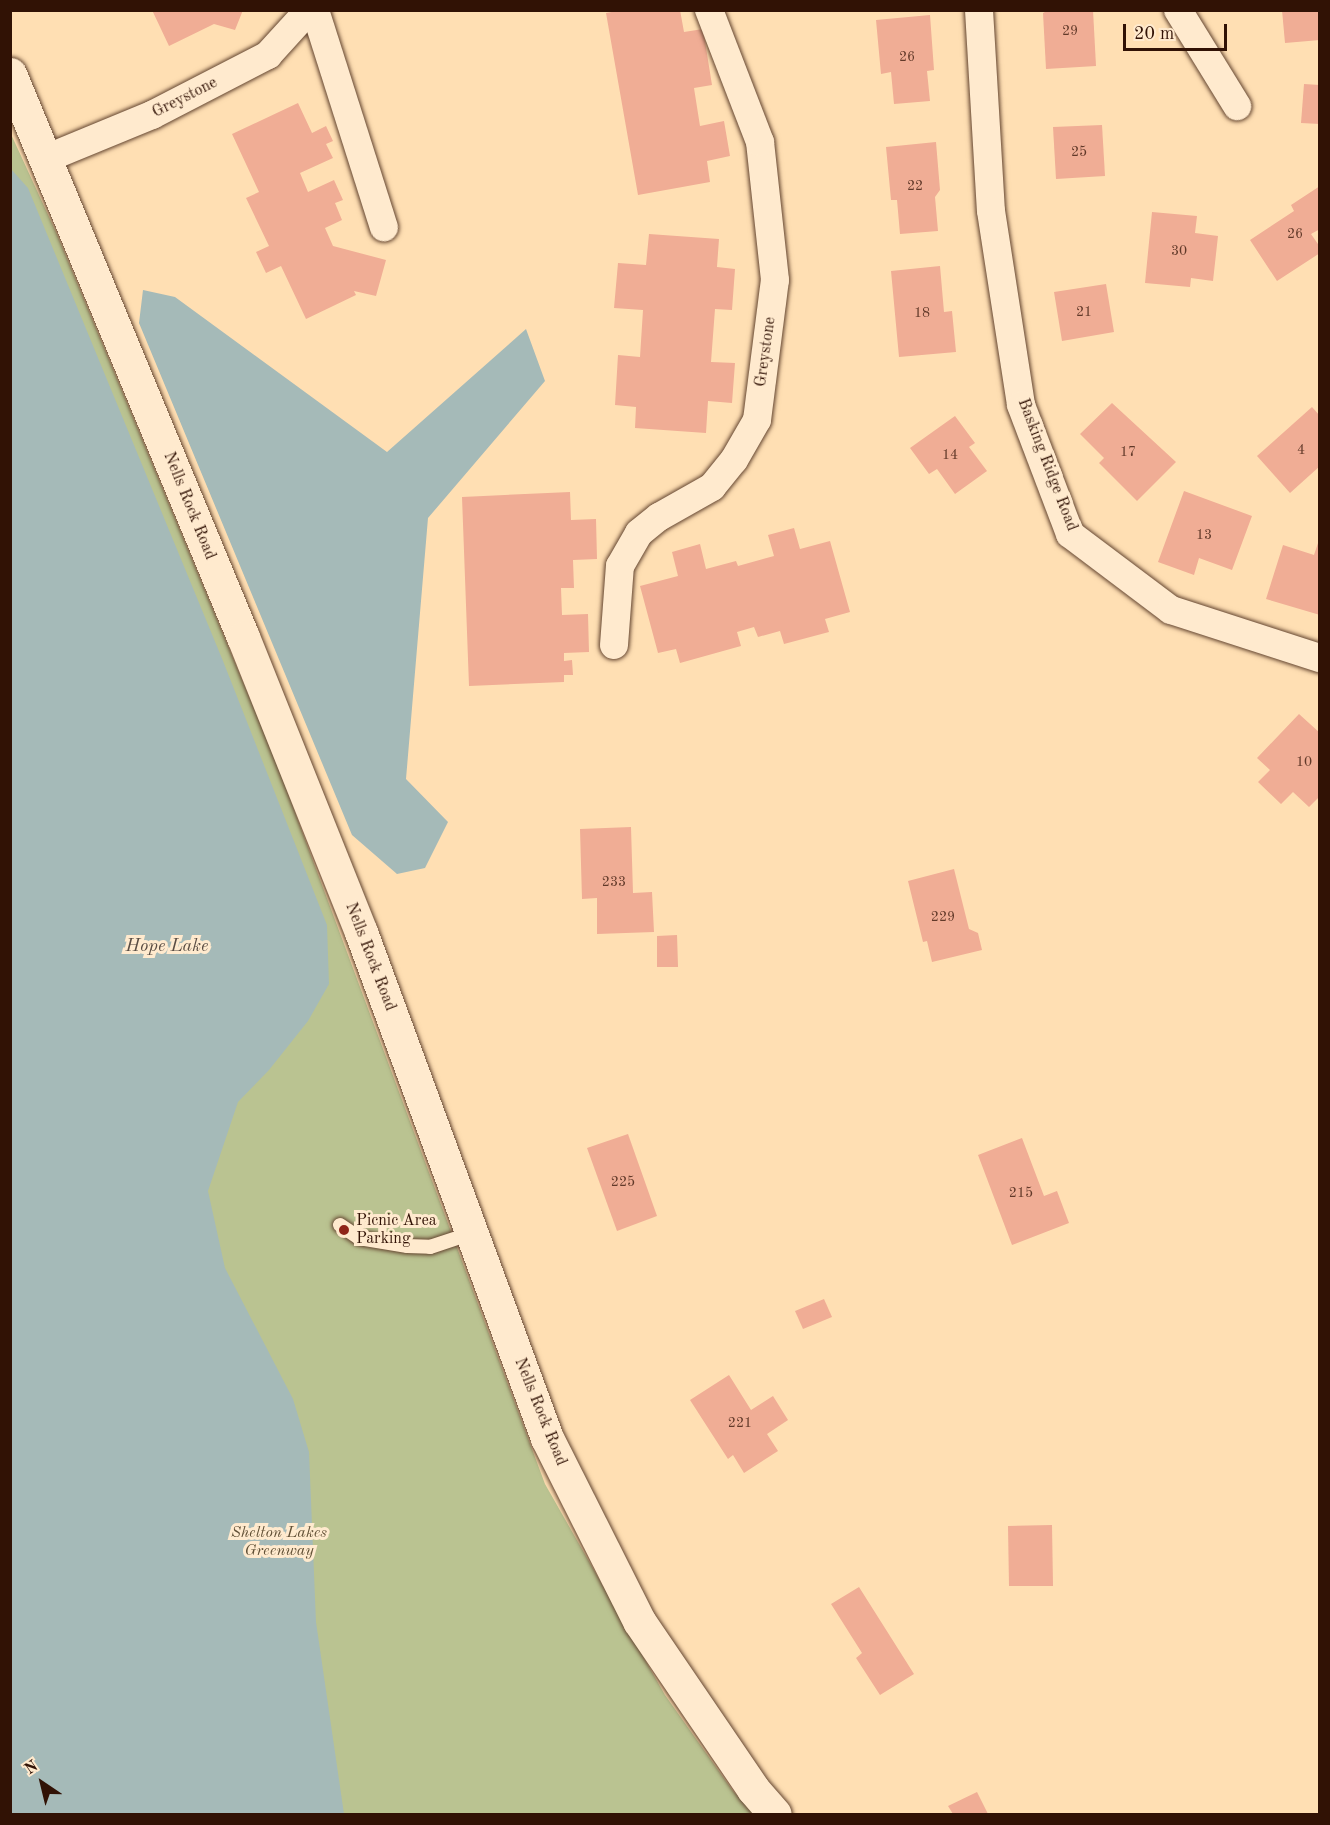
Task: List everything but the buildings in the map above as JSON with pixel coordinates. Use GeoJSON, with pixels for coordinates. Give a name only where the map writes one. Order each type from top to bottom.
{"type":"FeatureCollection","features":[{"type":"Feature","properties":{"kind":"main road","name":"Nells Rock Road"},"geometry":{"type":"LineString","coordinates":[[12,79],[243,637],[361,932],[547,1438],[639,1621],[753,1789],[775,1815]]}},
{"type":"Feature","properties":{"kind":"street","name":"Greystone"},"geometry":{"type":"LineString","coordinates":[[45,159],[152,115],[268,56],[309,10]]}},
{"type":"Feature","properties":{"kind":"street"},"geometry":{"type":"LineString","coordinates":[[315,10],[384,227]]}},
{"type":"Feature","properties":{"kind":"street","name":"Greystone"},"geometry":{"type":"LineString","coordinates":[[614,645],[620,566],[639,533],[659,517],[712,487],[734,460],[757,420],[775,280],[760,142],[709,10]]}},
{"type":"Feature","properties":{"kind":"street","name":"Basking Ridge Road"},"geometry":{"type":"LineString","coordinates":[[979,10],[991,211],[1021,405],[1070,534],[1171,610],[1320,658]]}},
{"type":"Feature","properties":{"kind":"street"},"geometry":{"type":"LineString","coordinates":[[1178,10],[1238,106]]}},
{"type":"Feature","properties":{"kind":"lane"},"geometry":{"type":"LineString","coordinates":[[340,1225],[359,1238],[407,1246],[430,1247],[472,1233]]}},
{"type":"Feature","properties":{"kind":"green space","name":"Hope Lake"},"geometry":{"type":"Polygon","coordinates":[[[10,132],[56,232],[277,764],[545,1484],[665,1695],[733,1791],[754,1814],[11,1814],[10,132]]]}},
{"type":"Feature","properties":{"kind":"water","name":"Hope Lake"},"geometry":{"type":"Polygon","coordinates":[[[11,169],[28,188],[223,661],[327,925],[329,984],[308,1021],[269,1070],[238,1102],[208,1191],[225,1268],[293,1399],[309,1452],[316,1622],[344,1814],[11,1814],[11,169]]]}},
{"type":"Feature","properties":{"kind":"water"},"geometry":{"type":"Polygon","coordinates":[[[143,290],[175,297],[387,452],[526,329],[545,381],[428,518],[406,779],[448,822],[425,868],[397,874],[352,835],[139,323],[143,290]]]}},
{"type":"Feature","properties":{"kind":"place","name":"Picnic Area Parking"},"geometry":{"type":"Point","coordinates":[344,1230]}},
{"type":"Feature","properties":{"kind":"park label","name":"Shelton Lakes Greenway"},"geometry":{"type":"Point","coordinates":[279,1542]}}]}
